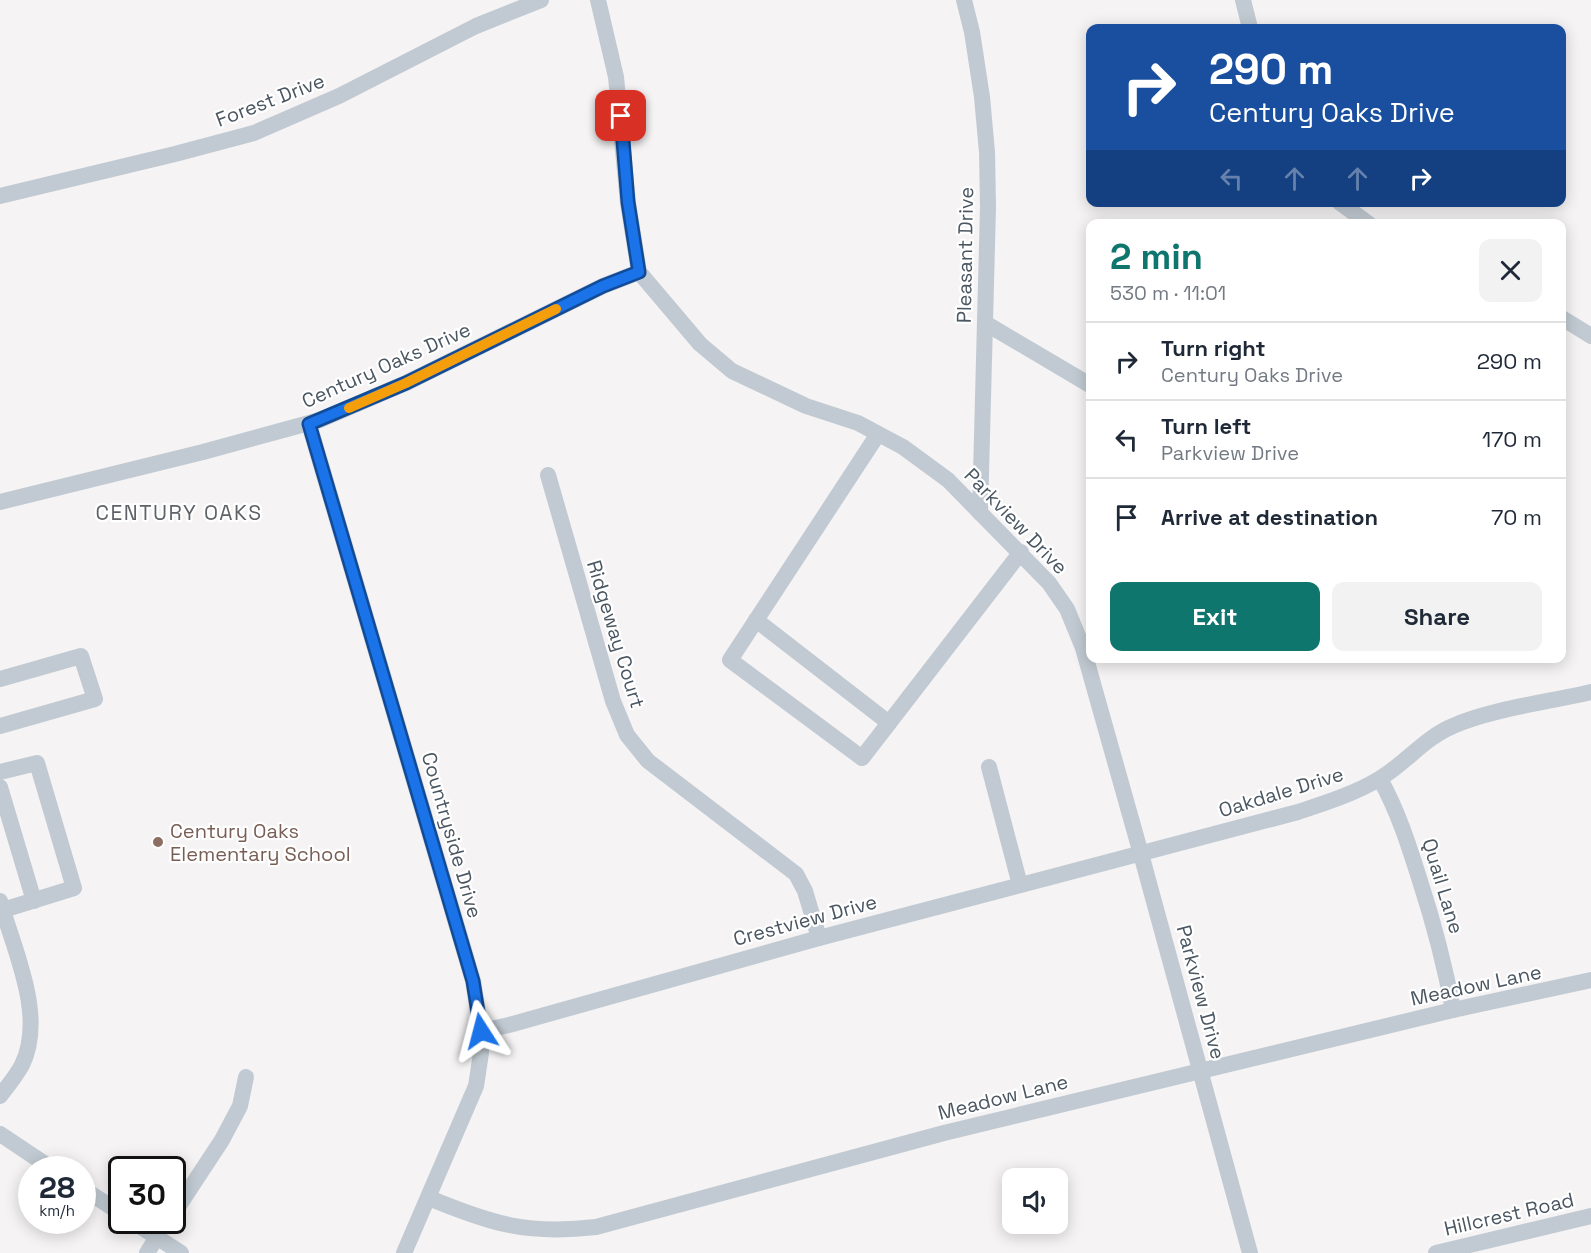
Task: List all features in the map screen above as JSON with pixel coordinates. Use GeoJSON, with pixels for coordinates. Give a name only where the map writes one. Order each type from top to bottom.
{"type":"FeatureCollection","features":[{"type":"Feature","properties":{"kind":"street","name":"Forest Drive"},"geometry":{"type":"LineString","coordinates":[[0,196],[254,133],[339,96],[476,26],[541,0]]}},
{"type":"Feature","properties":{"kind":"street"},"geometry":{"type":"LineString","coordinates":[[598,0],[616,77],[628,202],[639,272]]}},
{"type":"Feature","properties":{"kind":"street","name":"Pleasant Drive"},"geometry":{"type":"LineString","coordinates":[[964,0],[972,32],[982,97],[987,152],[980,513]]}},
{"type":"Feature","properties":{"kind":"street"},"geometry":{"type":"LineString","coordinates":[[1243,0],[1249,24]]}},
{"type":"Feature","properties":{"kind":"street"},"geometry":{"type":"LineString","coordinates":[[1346,207],[1362,219]]}},
{"type":"Feature","properties":{"kind":"street","name":"Century Oaks Drive"},"geometry":{"type":"LineString","coordinates":[[0,502],[309,424],[406,383],[603,286],[639,272]]}},
{"type":"Feature","properties":{"kind":"street","name":"Parkview Drive"},"geometry":{"type":"LineString","coordinates":[[639,272],[700,344],[732,371],[806,406],[858,423],[903,447],[948,480],[1049,583],[1067,609],[1086,658]]}},
{"type":"Feature","properties":{"kind":"street"},"geometry":{"type":"LineString","coordinates":[[1566,320],[1591,336]]}},
{"type":"Feature","properties":{"kind":"street"},"geometry":{"type":"LineString","coordinates":[[985,324],[1086,383]]}},
{"type":"Feature","properties":{"kind":"street","name":"Countryside Drive"},"geometry":{"type":"LineString","coordinates":[[309,424],[473,981],[481,1031],[481,1053],[476,1086],[404,1253]]}},
{"type":"Feature","properties":{"kind":"street"},"geometry":{"type":"LineString","coordinates":[[878,434],[730,660],[862,758],[1021,552]]}},
{"type":"Feature","properties":{"kind":"street","name":"Ridgeway Court"},"geometry":{"type":"LineString","coordinates":[[548,475],[613,701],[627,735],[657,768],[796,874],[805,891],[819,938]]}},
{"type":"Feature","properties":{"kind":"street"},"geometry":{"type":"LineString","coordinates":[[756,620],[889,723]]}},
{"type":"Feature","properties":{"kind":"street"},"geometry":{"type":"LineString","coordinates":[[0,679],[81,656],[95,699],[0,726]]}},
{"type":"Feature","properties":{"kind":"street","name":"Parkview Drive"},"geometry":{"type":"LineString","coordinates":[[1087,663],[1142,854],[1250,1253]]}},
{"type":"Feature","properties":{"kind":"street","name":"Oakdale Drive"},"geometry":{"type":"LineString","coordinates":[[1142,854],[1298,812],[1341,797],[1380,779],[1435,735],[1454,725],[1487,715],[1591,692]]}},
{"type":"Feature","properties":{"kind":"street"},"geometry":{"type":"LineString","coordinates":[[0,772],[37,762],[74,888],[34,901],[1,906],[26,987],[32,1023],[22,1064],[0,1096]]}},
{"type":"Feature","properties":{"kind":"street"},"geometry":{"type":"LineString","coordinates":[[988,767],[1020,885]]}},
{"type":"Feature","properties":{"kind":"street","name":"Quail Lane"},"geometry":{"type":"LineString","coordinates":[[1380,779],[1401,821],[1408,842],[1440,947],[1453,1010]]}},
{"type":"Feature","properties":{"kind":"street"},"geometry":{"type":"LineString","coordinates":[[0,787],[34,901]]}},
{"type":"Feature","properties":{"kind":"street","name":"Crestview Drive"},"geometry":{"type":"LineString","coordinates":[[481,1031],[819,938],[1142,854]]}},
{"type":"Feature","properties":{"kind":"street","name":"Meadow Lane"},"geometry":{"type":"LineString","coordinates":[[429,1198],[487,1221],[517,1228],[543,1231],[596,1227],[944,1133],[1453,1010],[1591,980]]}},
{"type":"Feature","properties":{"kind":"street"},"geometry":{"type":"LineString","coordinates":[[186,1195],[222,1140],[240,1106],[246,1077]]}},
{"type":"Feature","properties":{"kind":"street"},"geometry":{"type":"LineString","coordinates":[[0,1134],[33,1156]]}},
{"type":"Feature","properties":{"kind":"street","name":"Hillcrest Road"},"geometry":{"type":"LineString","coordinates":[[1436,1253],[1591,1216]]}},
{"type":"Feature","properties":{"kind":"street"},"geometry":{"type":"LineString","coordinates":[[152,1234],[181,1253]]}},
{"type":"Feature","properties":{"kind":"street"},"geometry":{"type":"LineString","coordinates":[[147,1253],[161,1234]]}},
{"type":"Feature","properties":{"kind":"slow traffic"},"geometry":{"type":"LineString","coordinates":[[349,408],[406,383],[556,309]]}},
{"type":"Feature","properties":{"kind":"place","name":"Century Oaks Elementary School"},"geometry":{"type":"Point","coordinates":[158,842]}},
{"type":"Feature","properties":{"kind":"district","name":"CENTURY OAKS"},"geometry":{"type":"Point","coordinates":[179,512]}},
{"type":"Feature","properties":{"kind":"route"},"geometry":{"type":"LineString","coordinates":[[481,1031],[473,981],[309,424],[406,383],[603,286],[639,272],[628,202],[621,116]]}}]}
